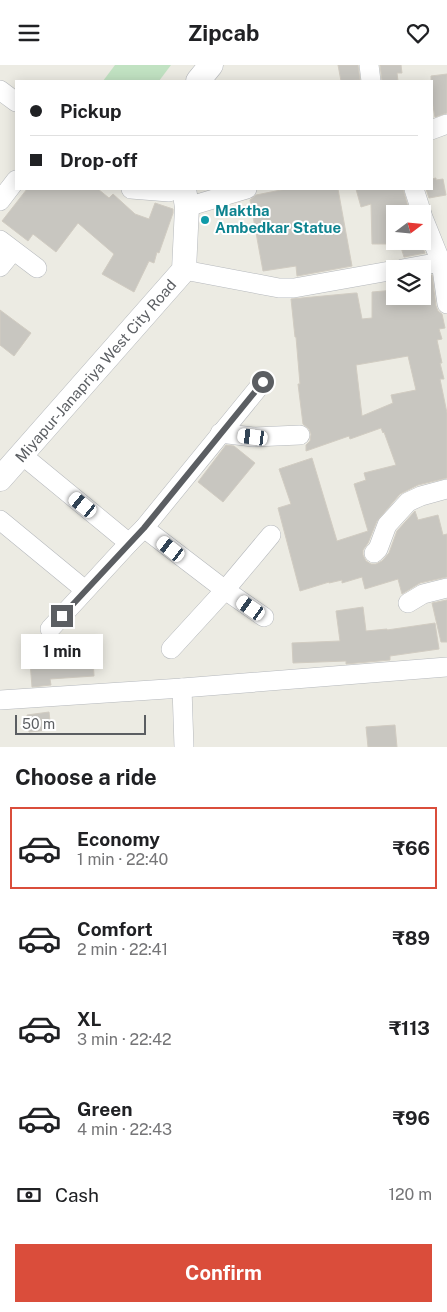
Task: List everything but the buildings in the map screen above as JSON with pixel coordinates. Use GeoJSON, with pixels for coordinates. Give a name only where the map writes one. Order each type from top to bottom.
{"type":"FeatureCollection","features":[{"type":"Feature","properties":{"kind":"street"},"geometry":{"type":"LineString","coordinates":[[183,80],[191,65]]}},
{"type":"Feature","properties":{"kind":"street"},"geometry":{"type":"LineString","coordinates":[[199,80],[211,65]]}},
{"type":"Feature","properties":{"kind":"street"},"geometry":{"type":"LineString","coordinates":[[368,65],[371,80]]}},
{"type":"Feature","properties":{"kind":"street"},"geometry":{"type":"LineString","coordinates":[[0,90],[15,102]]}},
{"type":"Feature","properties":{"kind":"street"},"geometry":{"type":"LineString","coordinates":[[433,129],[447,124]]}},
{"type":"Feature","properties":{"kind":"street"},"geometry":{"type":"LineString","coordinates":[[0,201],[15,182]]}},
{"type":"Feature","properties":{"kind":"street"},"geometry":{"type":"LineString","coordinates":[[135,190],[179,201],[241,190]]}},
{"type":"Feature","properties":{"kind":"street"},"geometry":{"type":"LineString","coordinates":[[414,190],[419,205]]}},
{"type":"Feature","properties":{"kind":"street","name":"Miyapur-Janapriya West City Road"},"geometry":{"type":"LineString","coordinates":[[0,479],[184,270],[179,201]]}},
{"type":"Feature","properties":{"kind":"street"},"geometry":{"type":"LineString","coordinates":[[431,237],[441,262],[447,304]]}},
{"type":"Feature","properties":{"kind":"street"},"geometry":{"type":"LineString","coordinates":[[0,267],[7,246],[36,268]]}},
{"type":"Feature","properties":{"kind":"street"},"geometry":{"type":"LineString","coordinates":[[431,264],[441,262]]}},
{"type":"Feature","properties":{"kind":"street"},"geometry":{"type":"LineString","coordinates":[[184,270],[279,289],[386,272]]}},
{"type":"Feature","properties":{"kind":"street"},"geometry":{"type":"LineString","coordinates":[[50,629],[144,528],[263,382]]}},
{"type":"Feature","properties":{"kind":"street"},"geometry":{"type":"LineString","coordinates":[[220,433],[253,437],[300,435]]}},
{"type":"Feature","properties":{"kind":"street"},"geometry":{"type":"LineString","coordinates":[[22,455],[129,543]]}},
{"type":"Feature","properties":{"kind":"street"},"geometry":{"type":"LineString","coordinates":[[374,553],[378,549],[387,525],[408,502],[421,496],[447,489]]}},
{"type":"Feature","properties":{"kind":"street"},"geometry":{"type":"LineString","coordinates":[[0,520],[85,590]]}},
{"type":"Feature","properties":{"kind":"street"},"geometry":{"type":"LineString","coordinates":[[144,528],[225,590],[264,617]]}},
{"type":"Feature","properties":{"kind":"street"},"geometry":{"type":"LineString","coordinates":[[171,649],[225,590],[271,535]]}},
{"type":"Feature","properties":{"kind":"street"},"geometry":{"type":"LineString","coordinates":[[408,603],[423,593],[447,588]]}},
{"type":"Feature","properties":{"kind":"street"},"geometry":{"type":"LineString","coordinates":[[0,701],[447,667]]}},
{"type":"Feature","properties":{"kind":"street"},"geometry":{"type":"LineString","coordinates":[[182,688],[184,747]]}},
{"type":"Feature","properties":{"kind":"green space"},"geometry":{"type":"Polygon","coordinates":[[[115,65],[171,65],[160,80],[104,80],[115,65]]]}},
{"type":"Feature","properties":{"kind":"place","name":"Maktha Ambedkar Statue"},"geometry":{"type":"Point","coordinates":[205,220]}},
{"type":"Feature","properties":{"kind":"route"},"geometry":{"type":"LineString","coordinates":[[62,616],[144,528],[263,382]]}}]}
